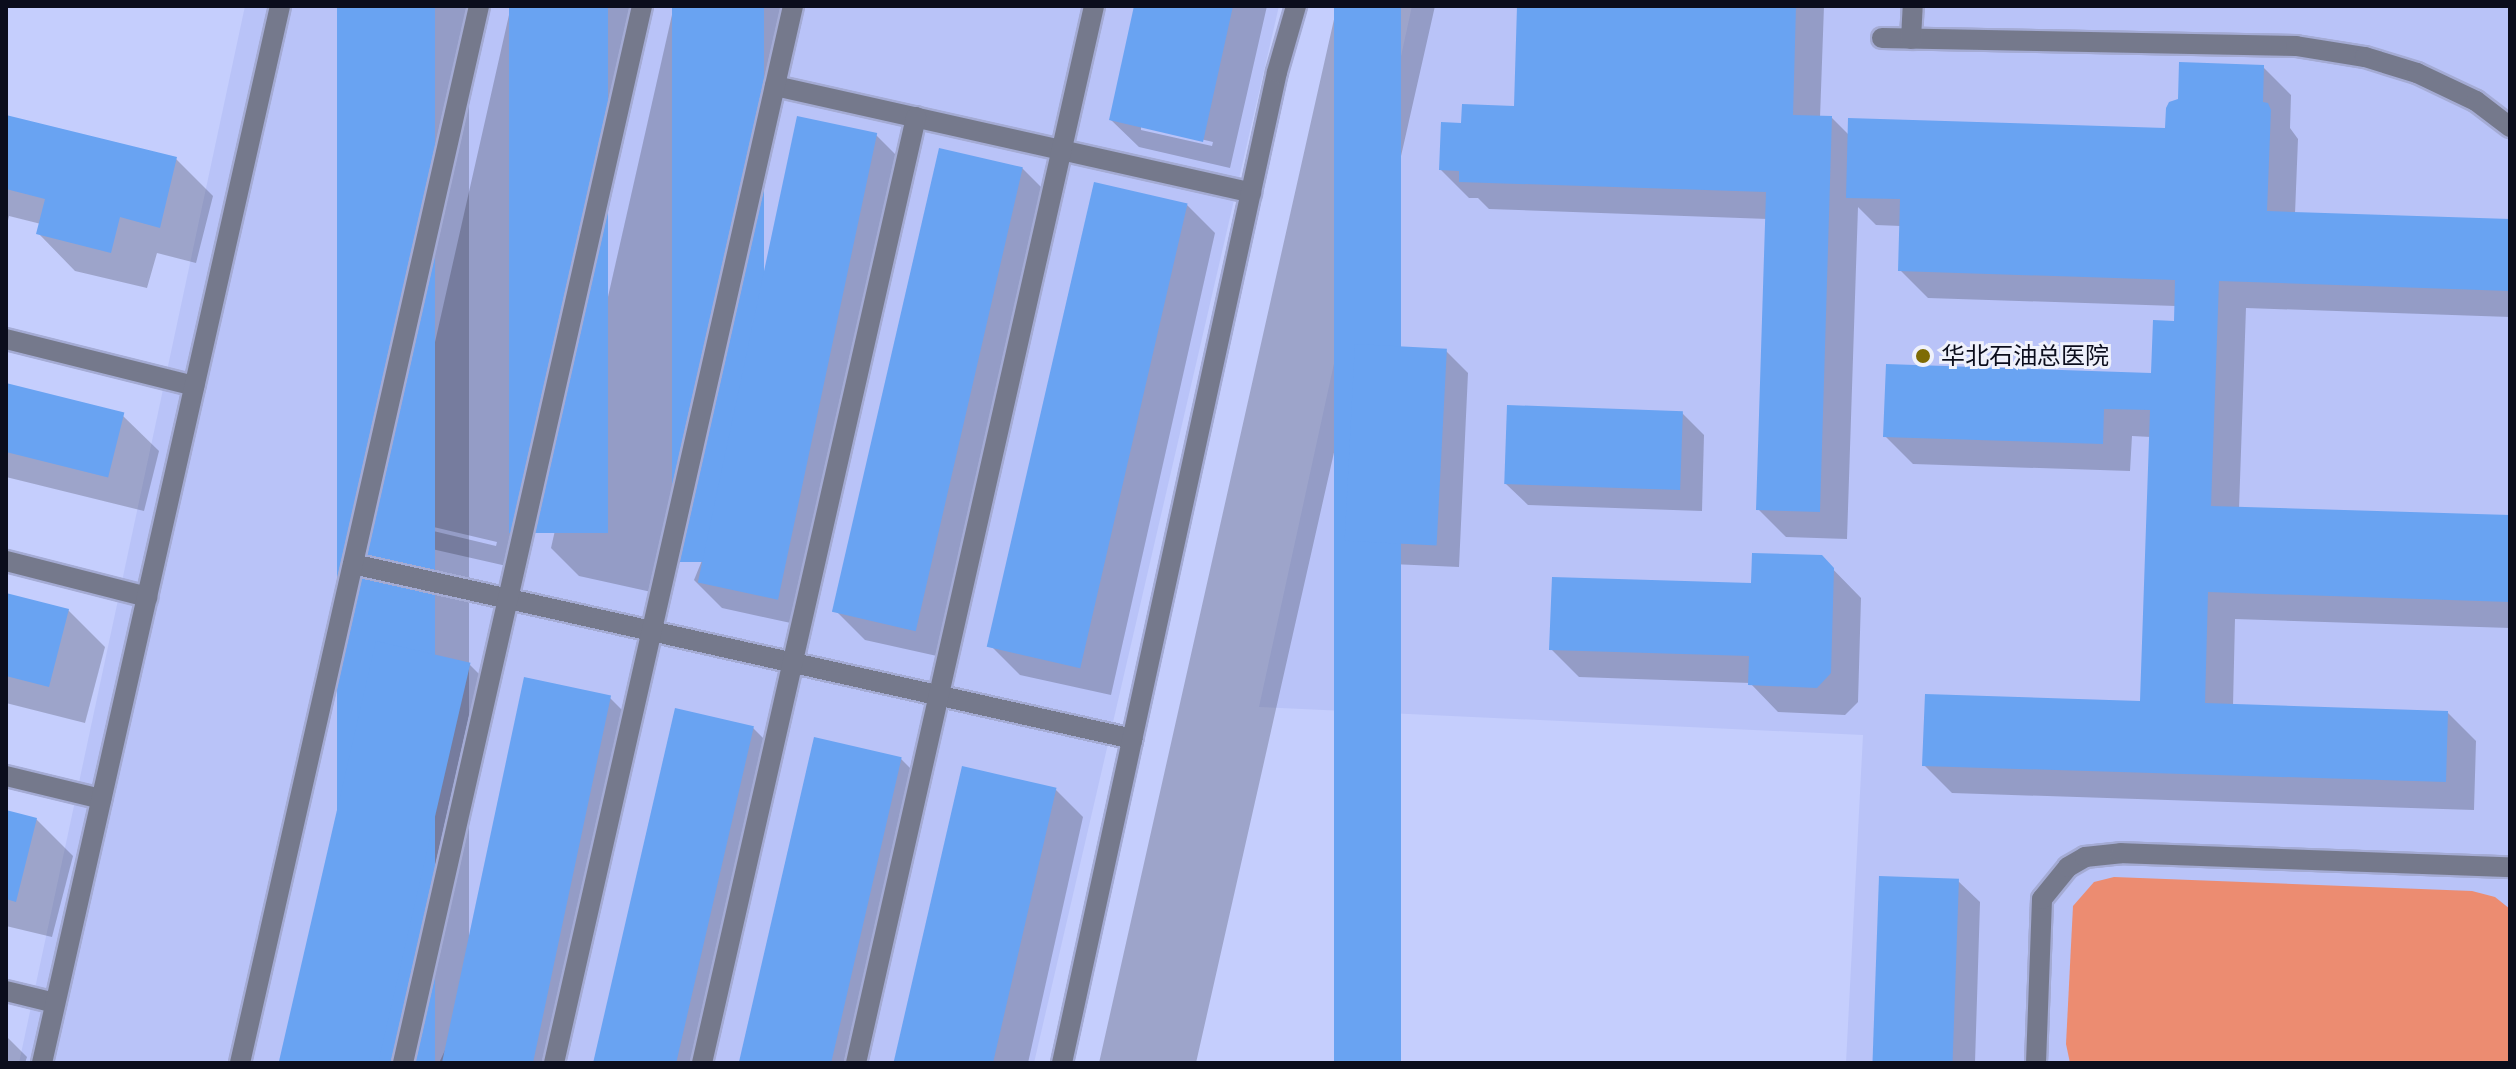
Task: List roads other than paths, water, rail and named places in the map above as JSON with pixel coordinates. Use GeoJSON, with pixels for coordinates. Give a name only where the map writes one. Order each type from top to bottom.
{"type":"FeatureCollection","features":[{"type":"Feature","properties":{"kind":"street"},"geometry":{"type":"LineString","coordinates":[[42,1063],[280,6]]}},
{"type":"Feature","properties":{"kind":"street"},"geometry":{"type":"LineString","coordinates":[[240,1063],[479,6]]}},
{"type":"Feature","properties":{"kind":"street"},"geometry":{"type":"LineString","coordinates":[[403,1063],[642,6]]}},
{"type":"Feature","properties":{"kind":"street"},"geometry":{"type":"LineString","coordinates":[[554,1063],[793,6]]}},
{"type":"Feature","properties":{"kind":"street"},"geometry":{"type":"LineString","coordinates":[[856,1063],[1094,6]]}},
{"type":"Feature","properties":{"kind":"street"},"geometry":{"type":"LineString","coordinates":[[1062,1063],[1251,192],[1296,6]]}},
{"type":"Feature","properties":{"kind":"street"},"geometry":{"type":"LineString","coordinates":[[1911,39],[1913,6]]}},
{"type":"Feature","properties":{"kind":"street"},"geometry":{"type":"LineString","coordinates":[[1882,38],[2296,46],[2365,57],[2417,73],[2476,101],[2510,127]]}},
{"type":"Feature","properties":{"kind":"street"},"geometry":{"type":"LineString","coordinates":[[775,86],[1251,192]]}},
{"type":"Feature","properties":{"kind":"street"},"geometry":{"type":"LineString","coordinates":[[702,1063],[916,117]]}},
{"type":"Feature","properties":{"kind":"street"},"geometry":{"type":"LineString","coordinates":[[6,339],[194,386]]}},
{"type":"Feature","properties":{"kind":"street"},"geometry":{"type":"LineString","coordinates":[[6,561],[147,597]]}},
{"type":"Feature","properties":{"kind":"street"},"geometry":{"type":"LineString","coordinates":[[353,564],[1133,739]]}},
{"type":"Feature","properties":{"kind":"street"},"geometry":{"type":"LineString","coordinates":[[6,776],[101,799]]}},
{"type":"Feature","properties":{"kind":"street"},"geometry":{"type":"LineString","coordinates":[[2036,1063],[2042,899],[2068,867],[2085,857],[2121,853],[2510,867]]}},
{"type":"Feature","properties":{"kind":"street"},"geometry":{"type":"LineString","coordinates":[[6,991],[55,1003]]}},
{"type":"Feature","properties":{"kind":"place","name":"华北石油总医院"},"geometry":{"type":"Point","coordinates":[1923,356]}}]}
